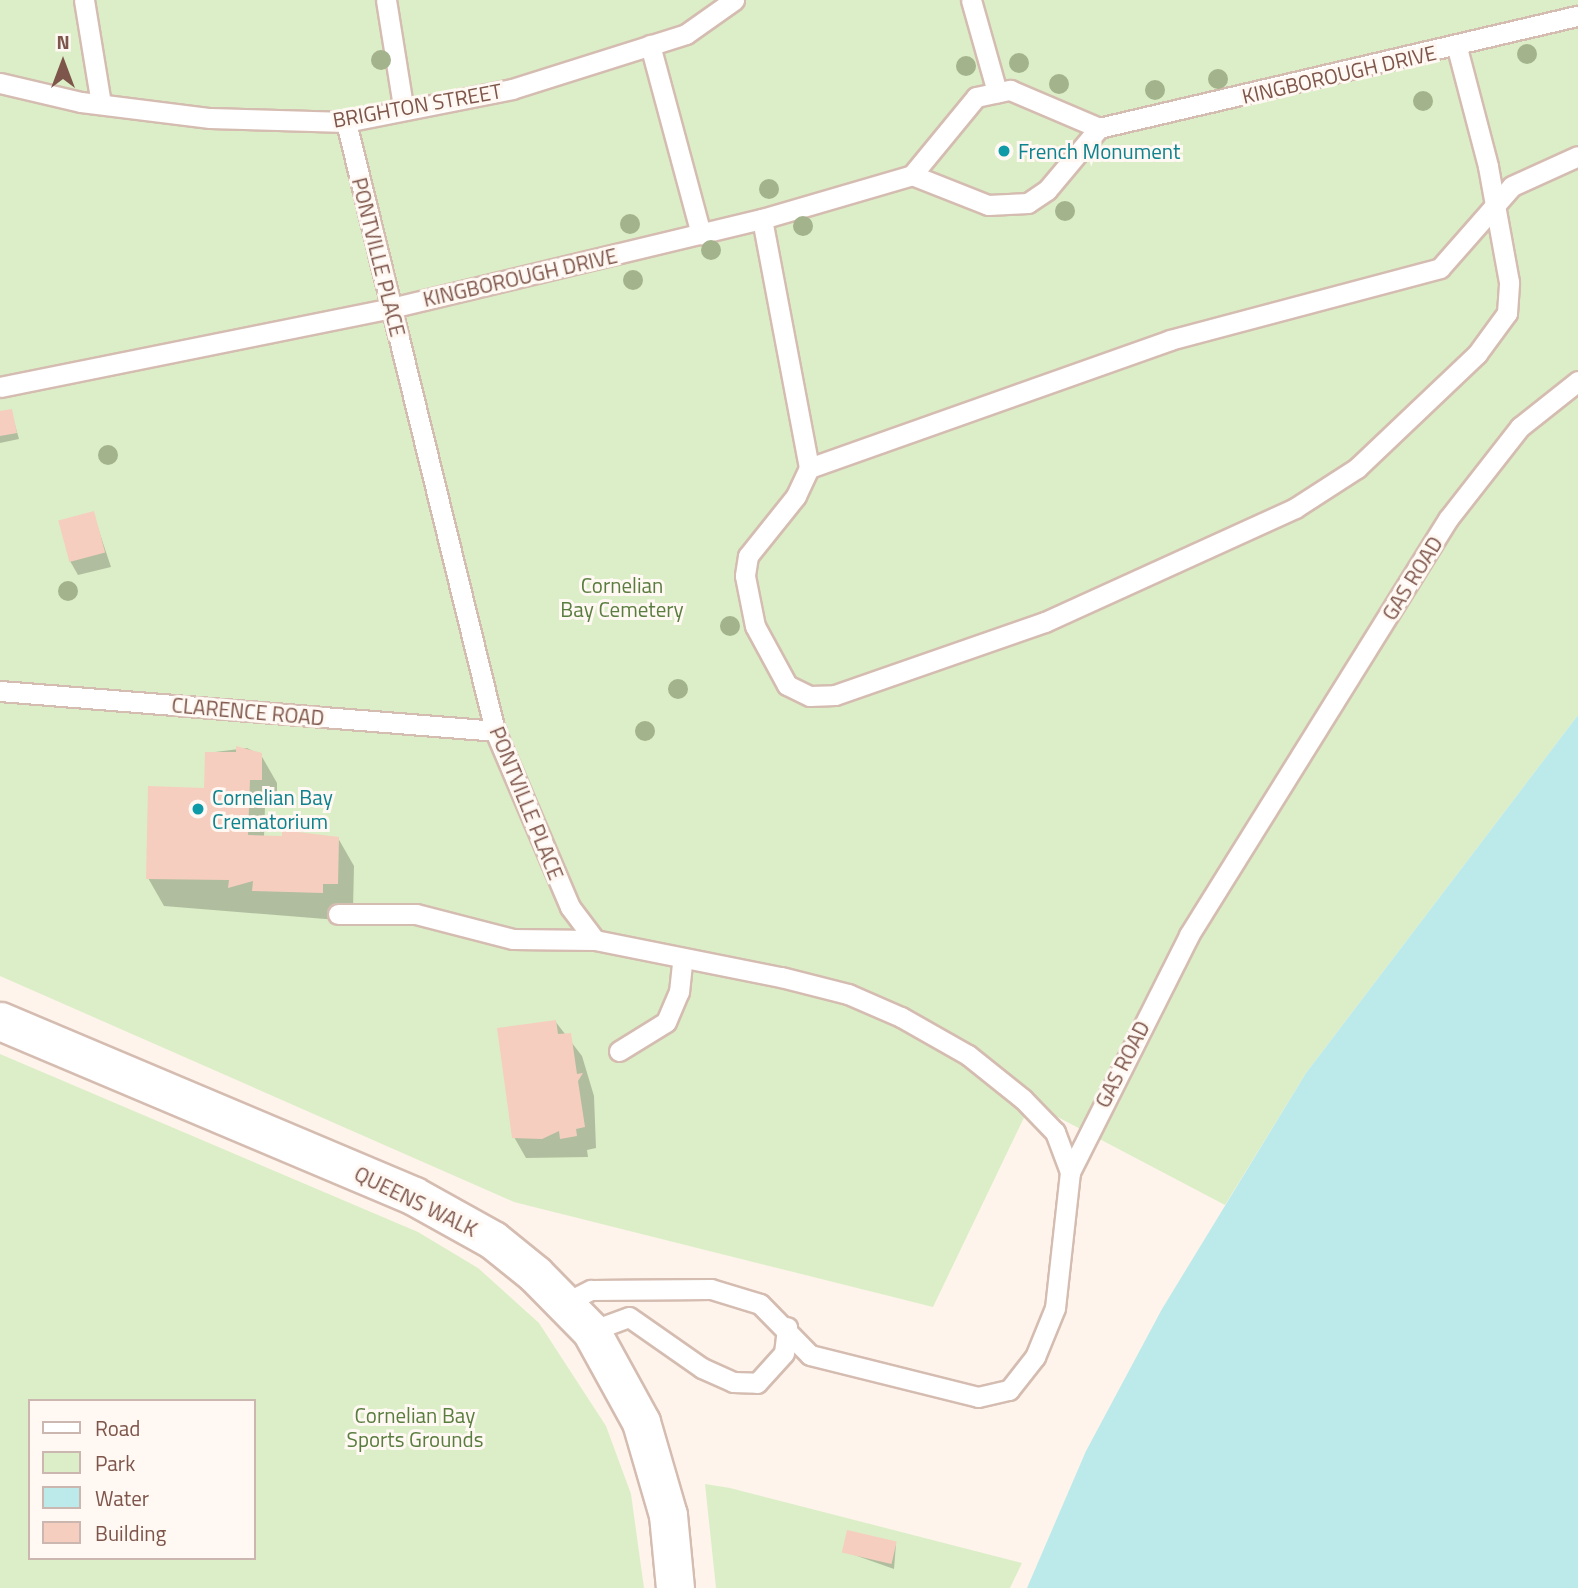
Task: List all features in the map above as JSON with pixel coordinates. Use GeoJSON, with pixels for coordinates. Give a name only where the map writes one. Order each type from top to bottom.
{"type":"FeatureCollection","features":[{"type":"Feature","properties":{"kind":"street","name":"QUEENS WALK"},"geometry":{"type":"LineString","coordinates":[[0,1021],[414,1196],[494,1240],[567,1302],[591,1331],[620,1377],[659,1473],[675,1588]]}},
{"type":"Feature","properties":{"kind":"lane"},"geometry":{"type":"LineString","coordinates":[[84,0],[101,104]]}},
{"type":"Feature","properties":{"kind":"lane"},"geometry":{"type":"LineString","coordinates":[[386,0],[403,106]]}},
{"type":"Feature","properties":{"kind":"lane","name":"BRIGHTON STREET"},"geometry":{"type":"LineString","coordinates":[[0,83],[101,104],[210,118],[346,122],[403,106],[512,89],[686,34],[734,0]]}},
{"type":"Feature","properties":{"kind":"lane"},"geometry":{"type":"LineString","coordinates":[[971,0],[997,92]]}},
{"type":"Feature","properties":{"kind":"lane","name":"KINGBOROUGH DRIVE"},"geometry":{"type":"LineString","coordinates":[[1099,128],[1457,48],[1578,16]]}},
{"type":"Feature","properties":{"kind":"lane"},"geometry":{"type":"LineString","coordinates":[[650,45],[701,234]]}},
{"type":"Feature","properties":{"kind":"lane"},"geometry":{"type":"LineString","coordinates":[[762,219],[809,468],[796,496],[748,555],[745,576],[755,626],[786,685],[810,696],[835,695],[1045,622],[1295,508],[1357,468],[1477,354],[1507,313],[1508,282],[1495,209],[1457,48]]}},
{"type":"Feature","properties":{"kind":"lane"},"geometry":{"type":"LineString","coordinates":[[997,92],[1031,94],[1099,128],[1047,190],[1028,203],[989,205],[912,175],[961,111],[997,92]]}},
{"type":"Feature","properties":{"kind":"lane","name":"PONTVILLE PLACE"},"geometry":{"type":"LineString","coordinates":[[346,122],[495,731],[570,907],[595,940]]}},
{"type":"Feature","properties":{"kind":"lane"},"geometry":{"type":"LineString","coordinates":[[809,468],[1170,340],[1440,268],[1495,209],[1512,186],[1578,156]]}},
{"type":"Feature","properties":{"kind":"lane","name":"KINGBOROUGH DRIVE"},"geometry":{"type":"LineString","coordinates":[[0,387],[391,308],[762,219],[912,175]]}},
{"type":"Feature","properties":{"kind":"lane","name":"GAS ROAD"},"geometry":{"type":"LineString","coordinates":[[567,1302],[591,1290],[711,1289],[760,1304],[787,1327],[810,1355],[978,1397],[1009,1390],[1035,1357],[1055,1308],[1070,1172],[1189,935],[1448,519],[1520,427],[1578,381]]}},
{"type":"Feature","properties":{"kind":"lane","name":"CLARENCE ROAD"},"geometry":{"type":"LineString","coordinates":[[0,691],[495,731]]}},
{"type":"Feature","properties":{"kind":"lane"},"geometry":{"type":"LineString","coordinates":[[338,914],[416,914],[513,939],[595,940],[682,961],[848,994],[901,1017],[968,1055],[1023,1099],[1055,1132],[1070,1172]]}},
{"type":"Feature","properties":{"kind":"lane"},"geometry":{"type":"LineString","coordinates":[[619,1051],[666,1022],[679,992],[682,961]]}},
{"type":"Feature","properties":{"kind":"lane"},"geometry":{"type":"LineString","coordinates":[[591,1331],[629,1317],[702,1368],[733,1382],[757,1383],[784,1353],[787,1327]]}},
{"type":"Feature","properties":{"kind":"green space","name":"Cornelian Bay Cemetery"},"geometry":{"type":"Polygon","coordinates":[[[0,0],[1578,0],[1578,715],[1306,1073],[1225,1205],[1031,1103],[933,1307],[514,1202],[0,976],[0,0]]]}},
{"type":"Feature","properties":{"kind":"green space","name":"Cornelian Bay Sports Grounds"},"geometry":{"type":"Polygon","coordinates":[[[0,1054],[418,1232],[478,1268],[539,1323],[606,1426],[631,1494],[644,1588],[0,1588],[0,1054]]]}},
{"type":"Feature","properties":{"kind":"green space"},"geometry":{"type":"Polygon","coordinates":[[[705,1484],[730,1488],[1022,1563],[1010,1588],[716,1588],[705,1484]]]}},
{"type":"Feature","properties":{"kind":"water"},"geometry":{"type":"Polygon","coordinates":[[[1578,715],[1578,1588],[1027,1588],[1086,1451],[1162,1309],[1306,1073],[1578,715]]]}},
{"type":"Feature","properties":{"kind":"building"},"geometry":{"type":"Polygon","coordinates":[[[12,409],[17,433],[0,436],[0,411],[12,409]]]}},
{"type":"Feature","properties":{"kind":"building"},"geometry":{"type":"Polygon","coordinates":[[[94,511],[105,553],[69,562],[58,521],[94,511]]]}},
{"type":"Feature","properties":{"kind":"building","name":"Cornelian Bay Crematorium"},"geometry":{"type":"Polygon","coordinates":[[[236,746],[262,753],[262,780],[250,780],[248,835],[282,836],[282,830],[339,837],[338,884],[323,884],[323,893],[252,891],[253,881],[228,888],[229,880],[146,879],[148,786],[204,788],[205,752],[236,752],[236,746]]]}},
{"type":"Feature","properties":{"kind":"building"},"geometry":{"type":"Polygon","coordinates":[[[556,1020],[558,1034],[571,1033],[577,1074],[583,1073],[578,1081],[585,1127],[576,1129],[577,1136],[560,1139],[559,1131],[542,1139],[512,1138],[497,1028],[556,1020]]]}},
{"type":"Feature","properties":{"kind":"building"},"geometry":{"type":"Polygon","coordinates":[[[847,1530],[897,1541],[892,1564],[842,1552],[847,1530]]]}},
{"type":"Feature","properties":{"kind":"place","name":"French Monument"},"geometry":{"type":"Point","coordinates":[1004,151]}},
{"type":"Feature","properties":{"kind":"place","name":"Cornelian Bay Crematorium"},"geometry":{"type":"Point","coordinates":[198,809]}}]}
